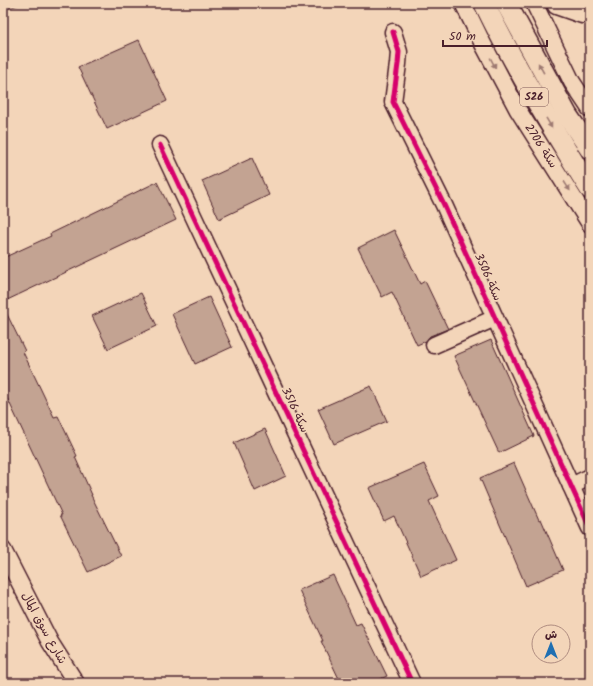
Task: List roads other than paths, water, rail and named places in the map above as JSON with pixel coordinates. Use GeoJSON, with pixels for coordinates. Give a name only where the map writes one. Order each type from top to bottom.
{"type":"FeatureCollection","features":[{"type":"Feature","properties":{"kind":"main road","name":"S26"},"geometry":{"type":"LineString","coordinates":[[484,3],[496,28],[551,127],[590,189]]}},
{"type":"Feature","properties":{"kind":"main road","name":"S26"},"geometry":{"type":"LineString","coordinates":[[506,3],[567,115],[590,149]]}},
{"type":"Feature","properties":{"kind":"street","name":"سكة 2706"},"geometry":{"type":"LineString","coordinates":[[463,3],[518,110],[590,224]]}},
{"type":"Feature","properties":{"kind":"street"},"geometry":{"type":"LineString","coordinates":[[534,3],[572,82],[590,109]]}},
{"type":"Feature","properties":{"kind":"street"},"geometry":{"type":"LineString","coordinates":[[556,6],[582,15],[590,14]]}},
{"type":"Feature","properties":{"kind":"street","name":"سكة 3506"},"geometry":{"type":"LineString","coordinates":[[393,32],[399,52],[393,102],[444,205],[590,528]]}},
{"type":"Feature","properties":{"kind":"street","name":"سكة 3516"},"geometry":{"type":"LineString","coordinates":[[160,145],[412,683]]}},
{"type":"Feature","properties":{"kind":"street"},"geometry":{"type":"LineString","coordinates":[[434,345],[495,318]]}},
{"type":"Feature","properties":{"kind":"street"},"geometry":{"type":"LineString","coordinates":[[571,486],[590,477]]}},
{"type":"Feature","properties":{"kind":"street","name":"شارع سوق المال"},"geometry":{"type":"LineString","coordinates":[[3,550],[50,642],[76,683]]}}]}
